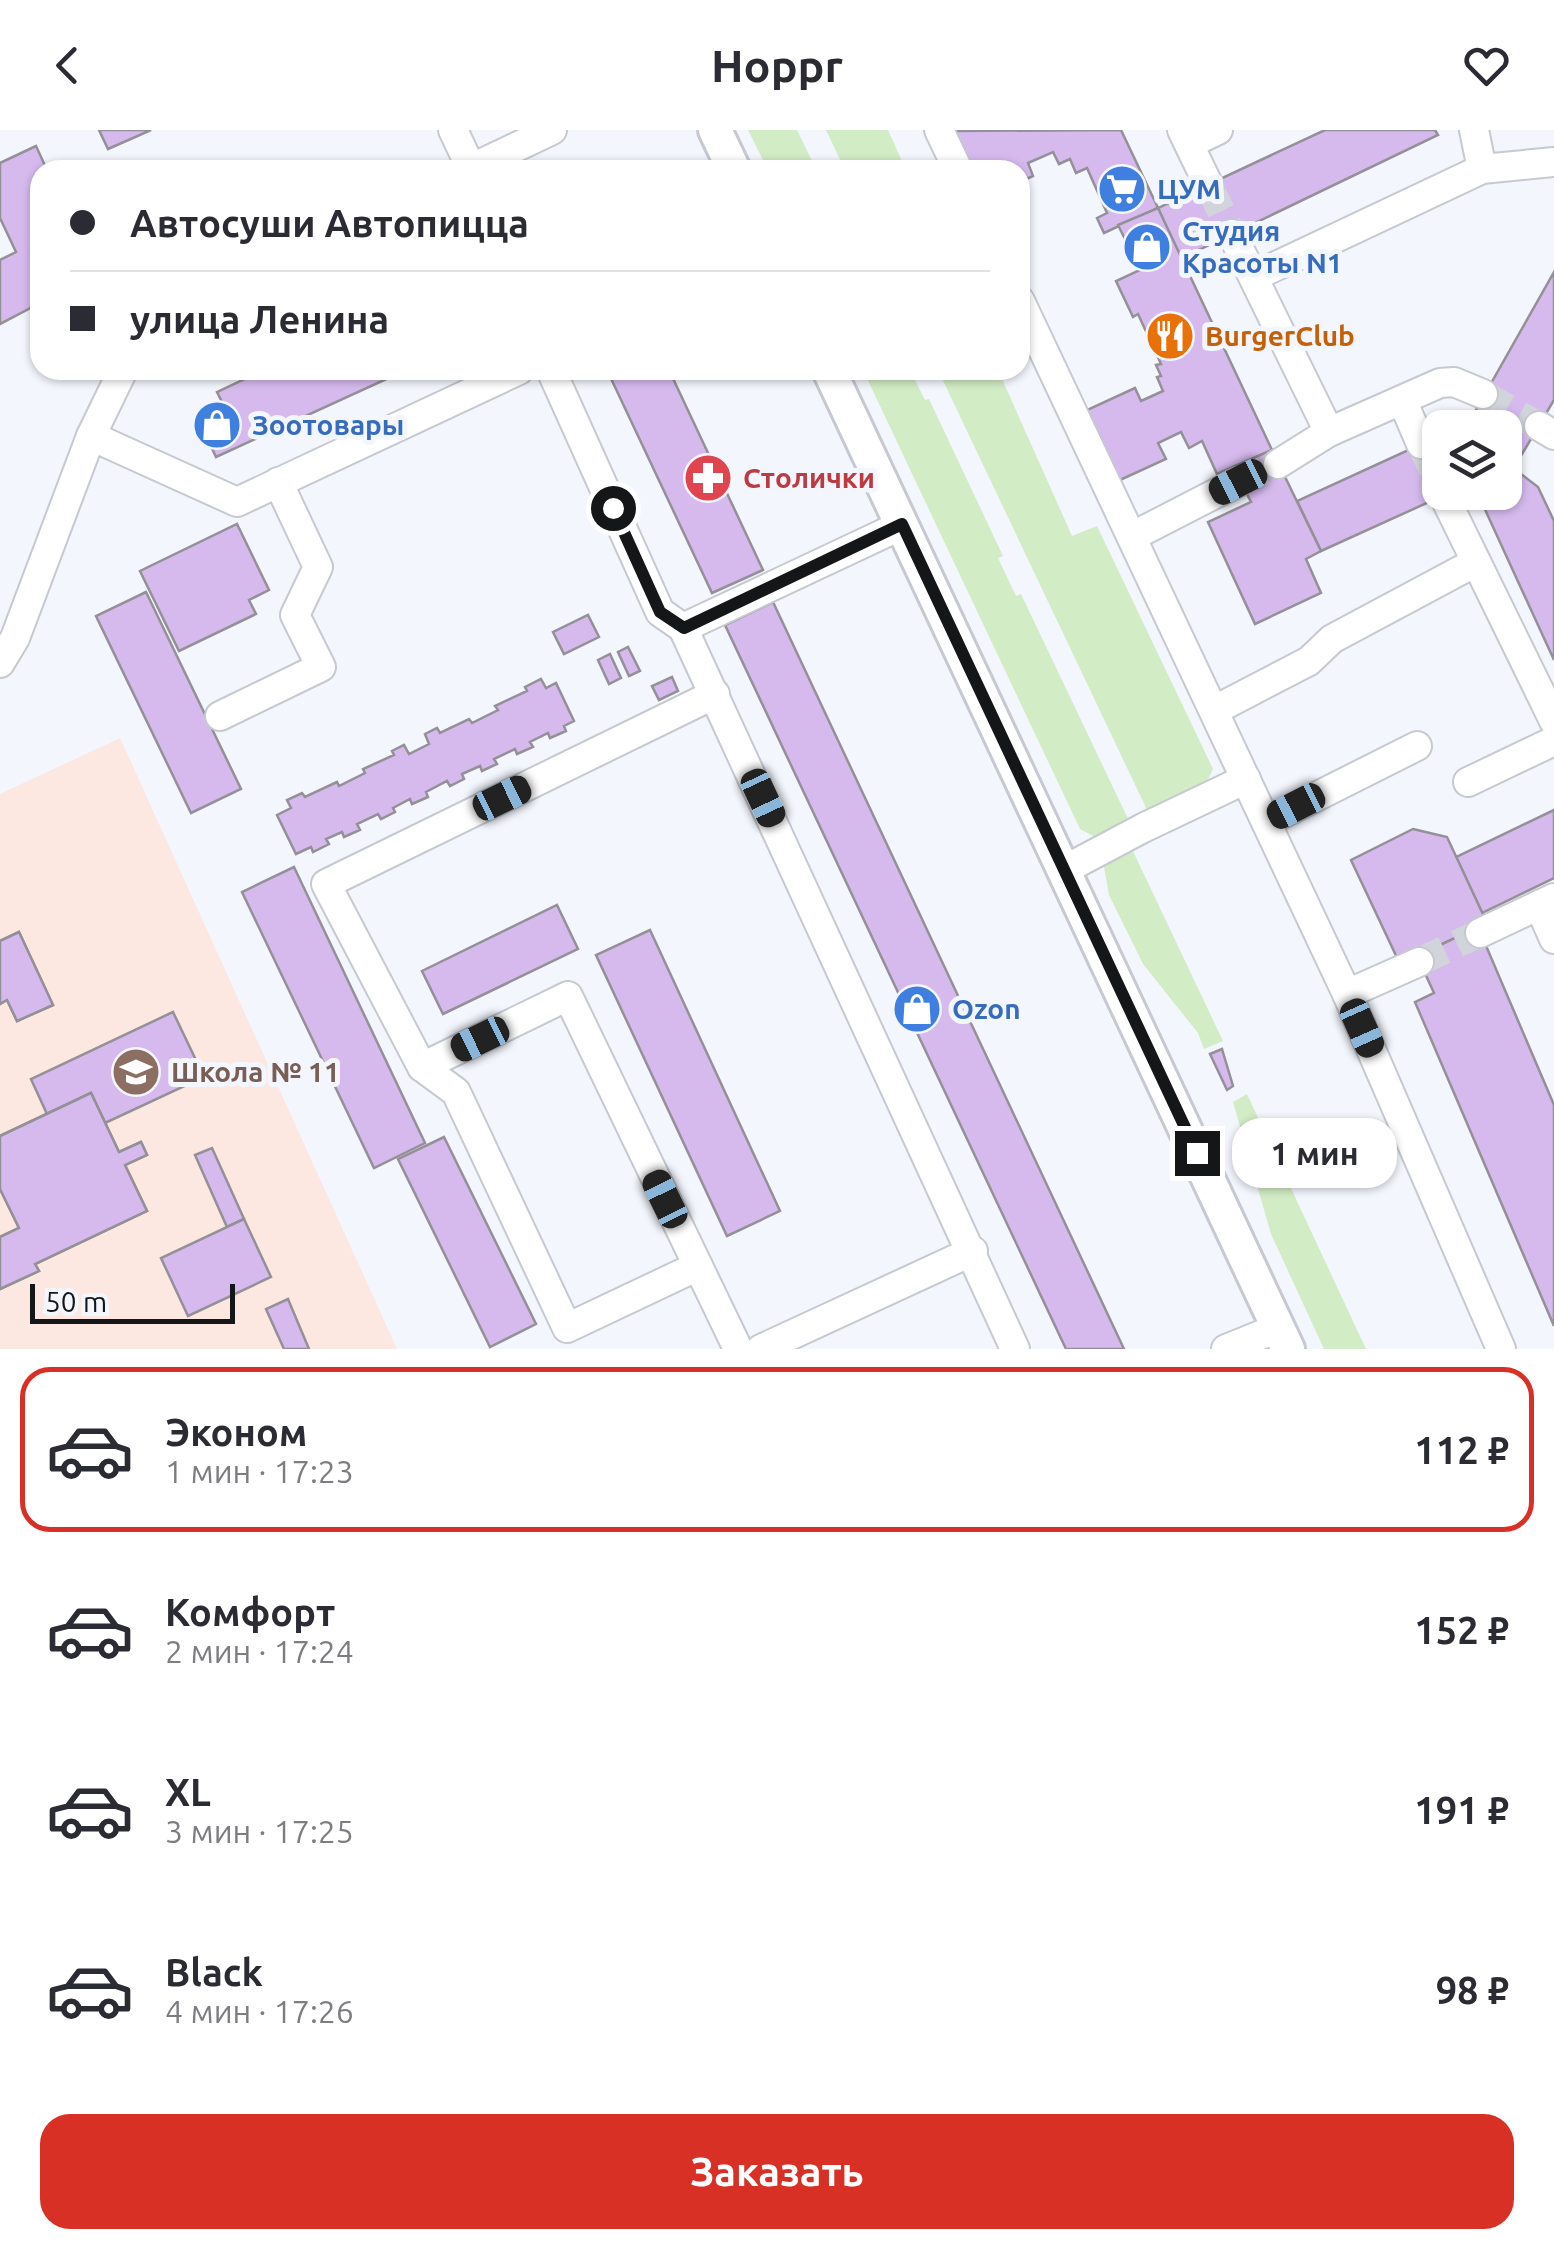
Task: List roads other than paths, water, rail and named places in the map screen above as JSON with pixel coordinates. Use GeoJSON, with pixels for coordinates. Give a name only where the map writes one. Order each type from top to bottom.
{"type":"FeatureCollection","features":[{"type":"Feature","properties":{"kind":"main road"},"geometry":{"type":"LineString","coordinates":[[715,130],[729,160]]}},
{"type":"Feature","properties":{"kind":"main road"},"geometry":{"type":"LineString","coordinates":[[834,380],[1283,1339]]}},
{"type":"Feature","properties":{"kind":"street"},"geometry":{"type":"LineString","coordinates":[[453,130],[466,160]]}},
{"type":"Feature","properties":{"kind":"street"},"geometry":{"type":"LineString","coordinates":[[489,160],[552,130]]}},
{"type":"Feature","properties":{"kind":"street"},"geometry":{"type":"LineString","coordinates":[[938,130],[953,160]]}},
{"type":"Feature","properties":{"kind":"street"},"geometry":{"type":"LineString","coordinates":[[1209,186],[1186,137],[1218,130]]}},
{"type":"Feature","properties":{"kind":"street"},"geometry":{"type":"LineString","coordinates":[[1474,130],[1482,169]]}},
{"type":"Feature","properties":{"kind":"street"},"geometry":{"type":"LineString","coordinates":[[1254,276],[1482,169],[1554,162]]}},
{"type":"Feature","properties":{"kind":"street"},"geometry":{"type":"LineString","coordinates":[[1232,234],[1329,432]]}},
{"type":"Feature","properties":{"kind":"street"},"geometry":{"type":"LineString","coordinates":[[1030,322],[1348,994],[1501,1349]]}},
{"type":"Feature","properties":{"kind":"street"},"geometry":{"type":"LineString","coordinates":[[0,663],[15,638],[92,436],[118,380]]}},
{"type":"Feature","properties":{"kind":"street"},"geometry":{"type":"LineString","coordinates":[[92,436],[236,502],[497,380]]}},
{"type":"Feature","properties":{"kind":"street"},"geometry":{"type":"LineString","coordinates":[[556,380],[660,612],[684,628],[1016,1349]]}},
{"type":"Feature","properties":{"kind":"street"},"geometry":{"type":"LineString","coordinates":[[1278,464],[1329,432],[1440,383],[1454,382],[1483,394]]}},
{"type":"Feature","properties":{"kind":"street"},"geometry":{"type":"LineString","coordinates":[[1403,402],[1421,444]]}},
{"type":"Feature","properties":{"kind":"street"},"geometry":{"type":"LineString","coordinates":[[220,716],[321,668],[295,615],[318,567],[278,482]]}},
{"type":"Feature","properties":{"kind":"street"},"geometry":{"type":"LineString","coordinates":[[1132,536],[1238,482]]}},
{"type":"Feature","properties":{"kind":"street"},"geometry":{"type":"LineString","coordinates":[[1451,510],[1554,722]]}},
{"type":"Feature","properties":{"kind":"street"},"geometry":{"type":"LineString","coordinates":[[684,628],[902,524]]}},
{"type":"Feature","properties":{"kind":"street"},"geometry":{"type":"LineString","coordinates":[[1215,710],[1308,661],[1332,639],[1476,562]]}},
{"type":"Feature","properties":{"kind":"street"},"geometry":{"type":"LineString","coordinates":[[698,1266],[567,1328],[456,1092],[422,1067],[326,884],[714,694]]}},
{"type":"Feature","properties":{"kind":"street"},"geometry":{"type":"LineString","coordinates":[[1468,782],[1554,741]]}},
{"type":"Feature","properties":{"kind":"street"},"geometry":{"type":"LineString","coordinates":[[1266,822],[1417,746]]}},
{"type":"Feature","properties":{"kind":"street"},"geometry":{"type":"LineString","coordinates":[[1064,870],[1246,779]]}},
{"type":"Feature","properties":{"kind":"street"},"geometry":{"type":"LineString","coordinates":[[1480,932],[1547,902],[1554,939]]}},
{"type":"Feature","properties":{"kind":"street"},"geometry":{"type":"LineString","coordinates":[[1348,994],[1419,962]]}},
{"type":"Feature","properties":{"kind":"street"},"geometry":{"type":"LineString","coordinates":[[422,1067],[568,996],[738,1349]]}},
{"type":"Feature","properties":{"kind":"street"},"geometry":{"type":"LineString","coordinates":[[761,1349],[973,1251]]}},
{"type":"Feature","properties":{"kind":"street"},"geometry":{"type":"LineString","coordinates":[[1226,1349],[1283,1339]]}},
{"type":"Feature","properties":{"kind":"tunnel"},"geometry":{"type":"LineString","coordinates":[[1209,186],[1232,234]]}},
{"type":"Feature","properties":{"kind":"tunnel"},"geometry":{"type":"LineString","coordinates":[[1483,394],[1539,426]]}},
{"type":"Feature","properties":{"kind":"tunnel"},"geometry":{"type":"LineString","coordinates":[[1238,482],[1278,464]]}},
{"type":"Feature","properties":{"kind":"tunnel"},"geometry":{"type":"LineString","coordinates":[[1419,962],[1480,933]]}},
{"type":"Feature","properties":{"kind":"place","name":"ЦУМ"},"geometry":{"type":"Point","coordinates":[1122,189]}},
{"type":"Feature","properties":{"kind":"place","name":"Студия Красоты N1"},"geometry":{"type":"Point","coordinates":[1147,247]}},
{"type":"Feature","properties":{"kind":"place","name":"BurgerClub"},"geometry":{"type":"Point","coordinates":[1170,336]}},
{"type":"Feature","properties":{"kind":"place","name":"Зоотовары"},"geometry":{"type":"Point","coordinates":[217,425]}},
{"type":"Feature","properties":{"kind":"place","name":"Столички"},"geometry":{"type":"Point","coordinates":[708,478]}},
{"type":"Feature","properties":{"kind":"place","name":"Ozon"},"geometry":{"type":"Point","coordinates":[917,1009]}},
{"type":"Feature","properties":{"kind":"place","name":"Школа № 11"},"geometry":{"type":"Point","coordinates":[136,1072]}}]}
